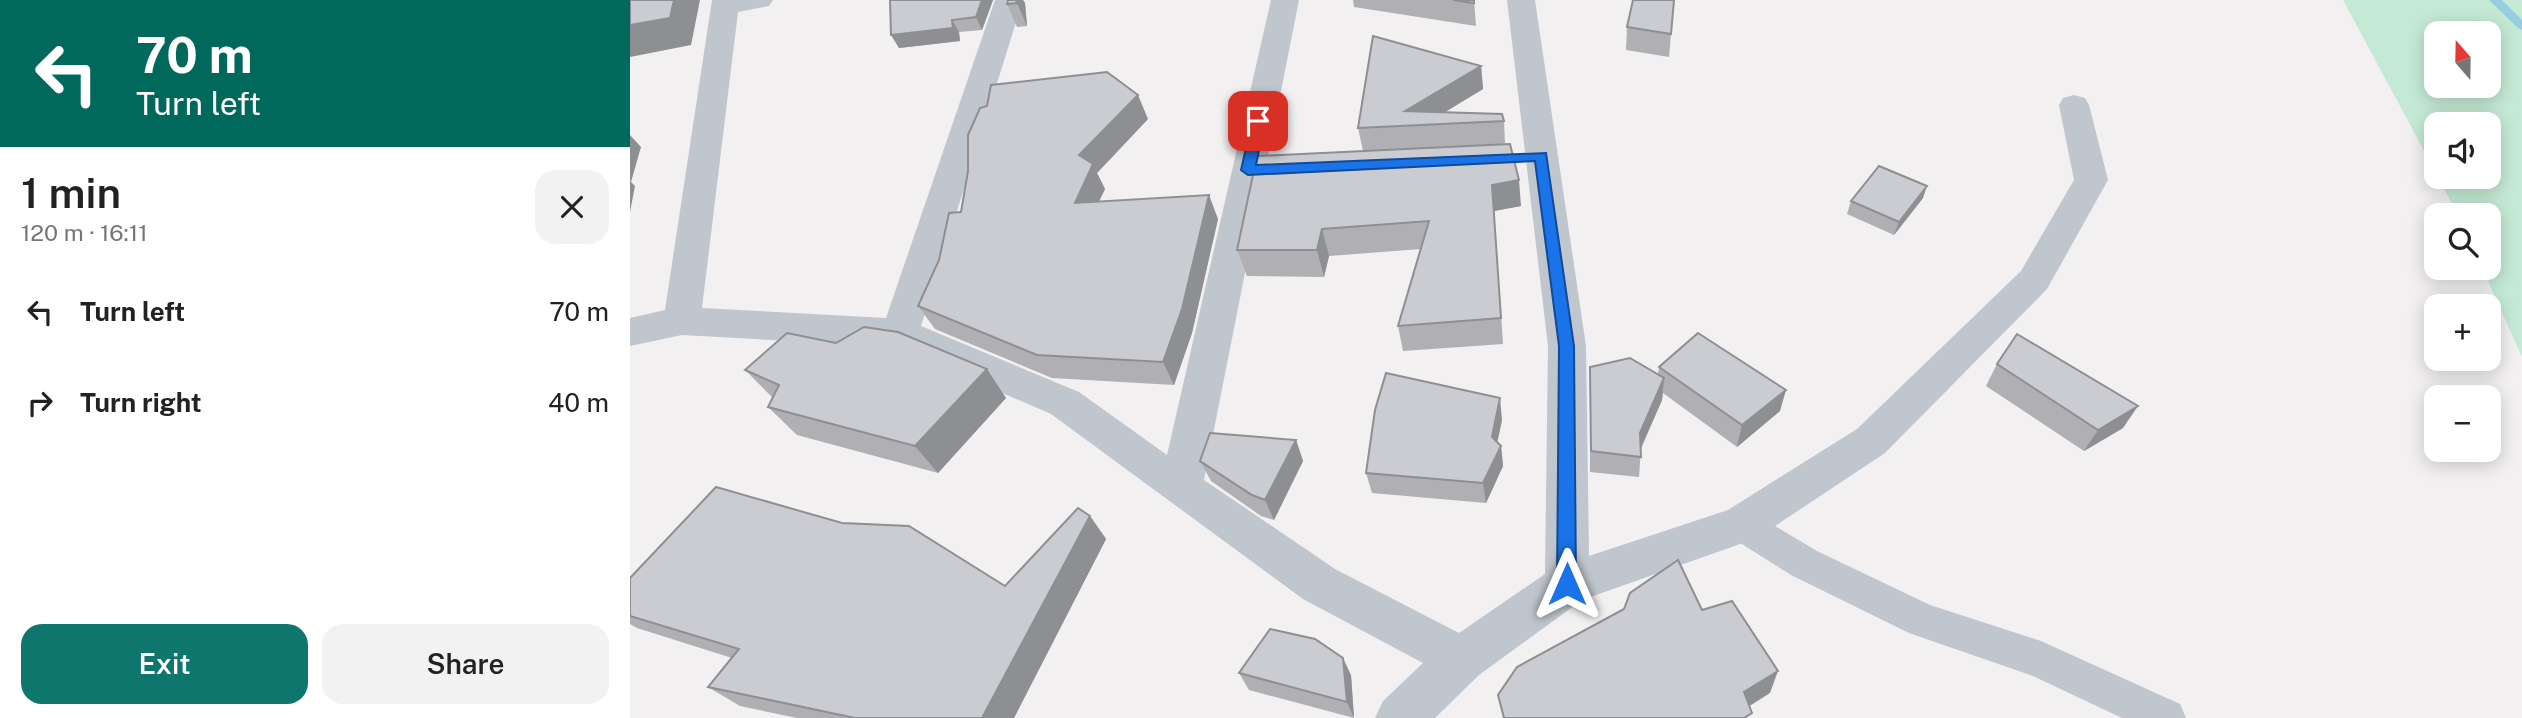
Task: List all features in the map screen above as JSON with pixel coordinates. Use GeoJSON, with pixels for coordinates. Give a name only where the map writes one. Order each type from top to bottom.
{"type":"FeatureCollection","features":[{"type":"Feature","properties":{"kind":"street"},"geometry":{"type":"LineString","coordinates":[[681,321],[726,3],[759,0]]}},
{"type":"Feature","properties":{"kind":"street"},"geometry":{"type":"LineString","coordinates":[[900,333],[1009,0]]}},
{"type":"Feature","properties":{"kind":"street"},"geometry":{"type":"LineString","coordinates":[[1181,488],[1261,169],[1285,0]]}},
{"type":"Feature","properties":{"kind":"street"},"geometry":{"type":"LineString","coordinates":[[1521,0],[1528,157],[1567,346],[1567,584]]}},
{"type":"Feature","properties":{"kind":"street"},"geometry":{"type":"LineString","coordinates":[[1400,718],[1462,659],[1567,584],[1742,525],[1871,441],[2034,280],[2091,180],[2074,105]]}},
{"type":"Feature","properties":{"kind":"street"},"geometry":{"type":"LineString","coordinates":[[630,332],[681,321],[900,333],[1065,402],[1181,488],[1319,584],[1462,659]]}},
{"type":"Feature","properties":{"kind":"lane"},"geometry":{"type":"LineString","coordinates":[[1742,525],[1804,563],[1922,620],[2041,660],[2166,718]]}},
{"type":"Feature","properties":{"kind":"green space"},"geometry":{"type":"Polygon","coordinates":[[[2343,0],[2522,0],[2522,357],[2501,310],[2501,294],[2494,294],[2487,280],[2501,280],[2501,203],[2452,203],[2444,189],[2501,189],[2501,112],[2424,112],[2424,151],[2343,0]]]}},
{"type":"Feature","properties":{"kind":"building"},"geometry":{"type":"Polygon","coordinates":[[[630,0],[674,0],[670,18],[630,25],[630,0]]]}},
{"type":"Feature","properties":{"kind":"building"},"geometry":{"type":"Polygon","coordinates":[[[890,0],[982,0],[976,17],[952,20],[953,28],[891,35],[890,0]]]}},
{"type":"Feature","properties":{"kind":"building"},"geometry":{"type":"Polygon","coordinates":[[[1008,0],[1016,0],[1017,3],[1007,4],[1008,0]]]}},
{"type":"Feature","properties":{"kind":"building"},"geometry":{"type":"Polygon","coordinates":[[[1453,0],[1474,0],[1474,3],[1453,0]]]}},
{"type":"Feature","properties":{"kind":"building"},"geometry":{"type":"Polygon","coordinates":[[[1633,0],[1674,0],[1671,34],[1627,27],[1633,0]]]}},
{"type":"Feature","properties":{"kind":"building"},"geometry":{"type":"Polygon","coordinates":[[[1373,36],[1481,66],[1405,111],[1502,114],[1504,121],[1358,128],[1373,36]]]}},
{"type":"Feature","properties":{"kind":"building"},"geometry":{"type":"Polygon","coordinates":[[[1107,72],[1138,95],[1079,155],[1093,164],[1075,203],[1209,195],[1182,309],[1163,362],[1037,355],[918,306],[939,260],[949,213],[961,212],[968,171],[968,135],[980,108],[987,106],[991,85],[1107,72]]]}},
{"type":"Feature","properties":{"kind":"building"},"geometry":{"type":"Polygon","coordinates":[[[1510,144],[1519,180],[1492,185],[1501,318],[1398,326],[1429,221],[1322,229],[1317,250],[1237,250],[1257,156],[1510,144]]]}},
{"type":"Feature","properties":{"kind":"building"},"geometry":{"type":"Polygon","coordinates":[[[1879,166],[1927,186],[1899,222],[1851,201],[1879,166]]]}},
{"type":"Feature","properties":{"kind":"building"},"geometry":{"type":"Polygon","coordinates":[[[864,327],[898,332],[987,369],[915,446],[768,407],[779,385],[745,370],[787,333],[836,343],[864,327]]]}},
{"type":"Feature","properties":{"kind":"building"},"geometry":{"type":"Polygon","coordinates":[[[1698,333],[1786,390],[1742,425],[1659,367],[1698,333]]]}},
{"type":"Feature","properties":{"kind":"building"},"geometry":{"type":"Polygon","coordinates":[[[2017,334],[2138,406],[2098,430],[1997,364],[2017,334]]]}},
{"type":"Feature","properties":{"kind":"building"},"geometry":{"type":"Polygon","coordinates":[[[1630,358],[1664,378],[1640,433],[1641,457],[1591,451],[1590,367],[1630,358]]]}},
{"type":"Feature","properties":{"kind":"building"},"geometry":{"type":"Polygon","coordinates":[[[1386,373],[1500,398],[1492,437],[1501,446],[1483,483],[1366,473],[1375,410],[1386,373]]]}},
{"type":"Feature","properties":{"kind":"building"},"geometry":{"type":"Polygon","coordinates":[[[1210,433],[1296,440],[1265,500],[1252,495],[1200,461],[1210,433]]]}},
{"type":"Feature","properties":{"kind":"building"},"geometry":{"type":"Polygon","coordinates":[[[716,487],[842,523],[909,526],[1005,586],[1078,508],[1090,516],[982,718],[855,718],[708,687],[739,649],[630,616],[630,578],[716,487]]]}},
{"type":"Feature","properties":{"kind":"building"},"geometry":{"type":"Polygon","coordinates":[[[1678,560],[1702,610],[1732,601],[1778,671],[1744,692],[1752,713],[1744,718],[1504,718],[1498,695],[1517,667],[1624,609],[1630,593],[1678,560]]]}},
{"type":"Feature","properties":{"kind":"building"},"geometry":{"type":"Polygon","coordinates":[[[1270,629],[1315,639],[1343,658],[1347,702],[1239,673],[1270,629]]]}},
{"type":"Feature","properties":{"kind":"waterway"},"geometry":{"type":"LineString","coordinates":[[2495,0],[2522,26]]}},
{"type":"Feature","properties":{"kind":"route"},"geometry":{"type":"LineString","coordinates":[[1258,121],[1248,170],[1541,156],[1567,346],[1567,584]]}}]}
